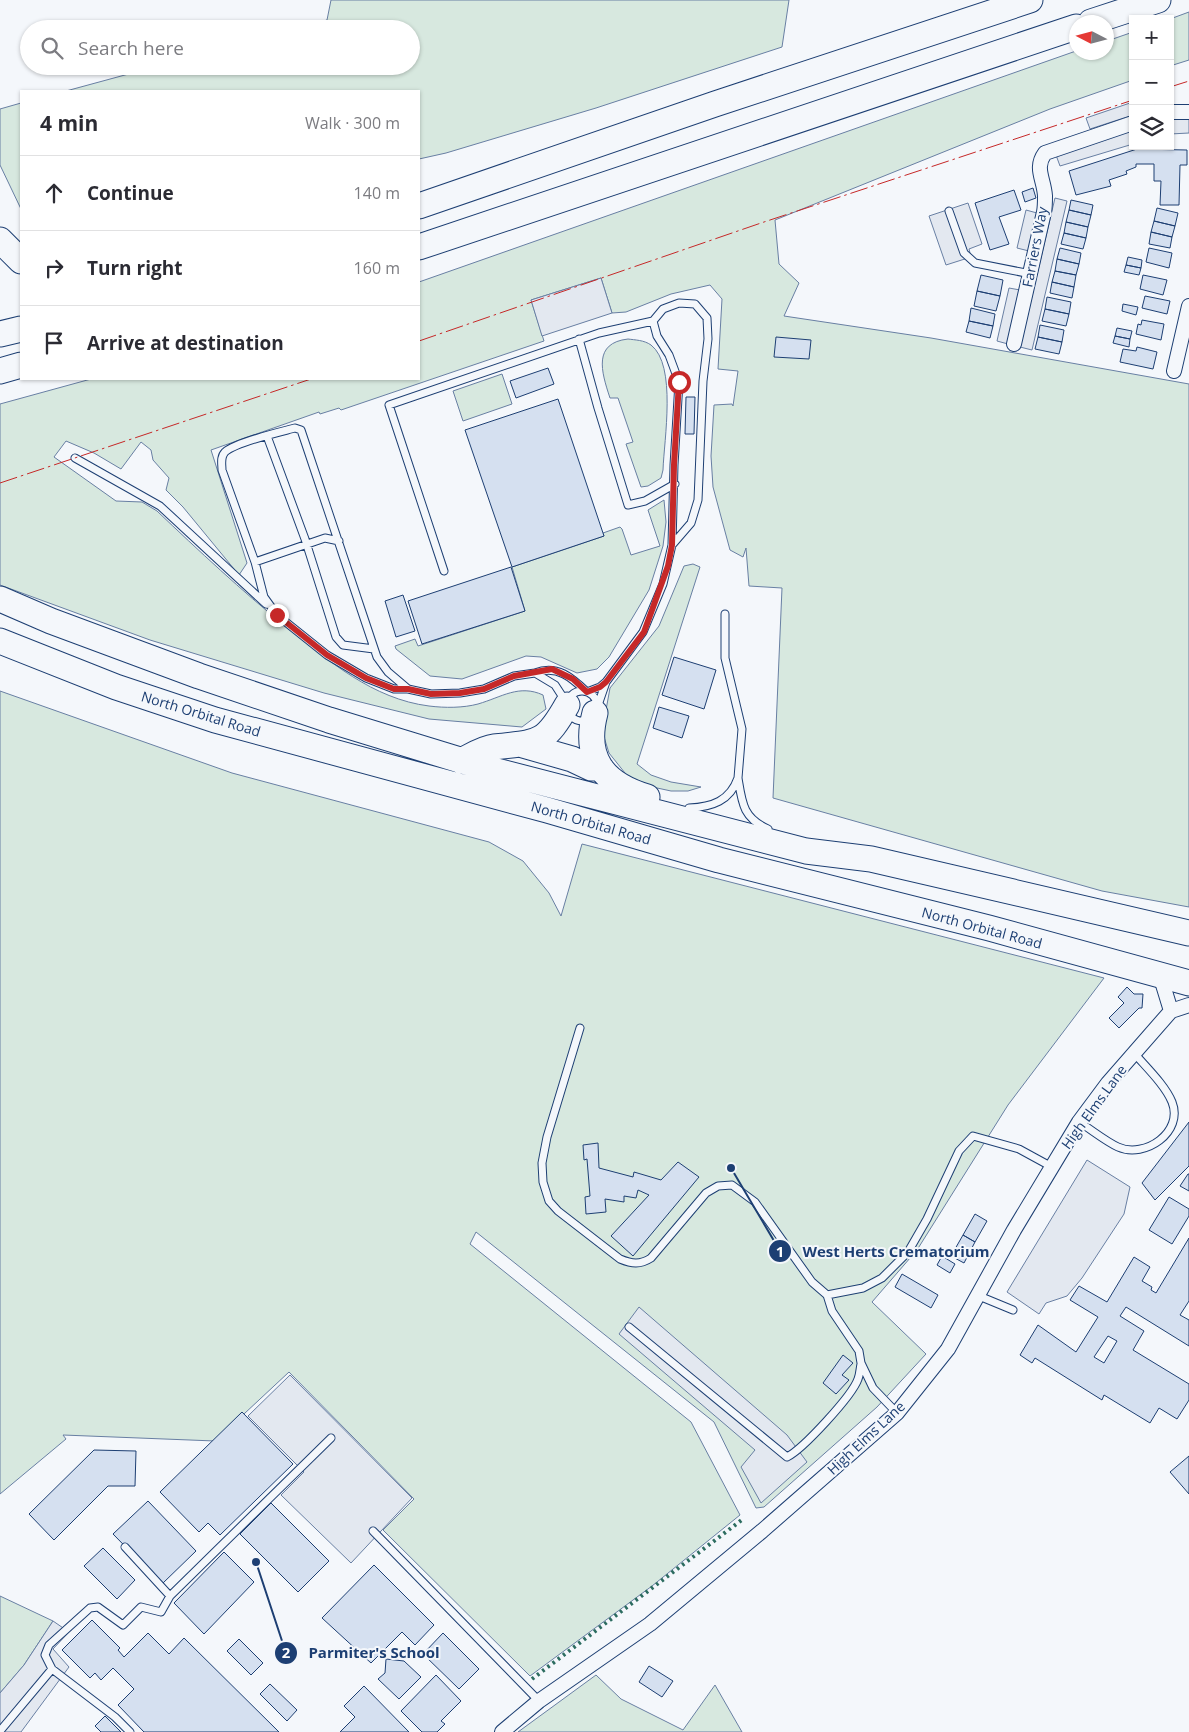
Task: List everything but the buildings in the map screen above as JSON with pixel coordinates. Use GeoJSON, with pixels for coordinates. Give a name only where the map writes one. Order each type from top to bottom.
{"type":"FeatureCollection","features":[{"type":"Feature","properties":{"kind":"highway"},"geometry":{"type":"LineString","coordinates":[[420,206],[1001,4],[1030,0]]}},
{"type":"Feature","properties":{"kind":"highway"},"geometry":{"type":"LineString","coordinates":[[1112,15],[1158,0]]}},
{"type":"Feature","properties":{"kind":"highway"},"geometry":{"type":"LineString","coordinates":[[420,247],[1069,29]]}},
{"type":"Feature","properties":{"kind":"highway"},"geometry":{"type":"LineString","coordinates":[[0,240],[20,260]]}},
{"type":"Feature","properties":{"kind":"highway"},"geometry":{"type":"LineString","coordinates":[[0,334],[20,330]]}},
{"type":"Feature","properties":{"kind":"highway"},"geometry":{"type":"LineString","coordinates":[[0,371],[20,365]]}},
{"type":"Feature","properties":{"kind":"highway","name":"North Orbital Road"},"geometry":{"type":"LineString","coordinates":[[0,599],[51,621],[190,672],[329,720],[462,761],[806,851],[871,859],[1189,934]]}},
{"type":"Feature","properties":{"kind":"highway","name":"North Orbital Road"},"geometry":{"type":"LineString","coordinates":[[0,641],[116,687],[224,722],[719,860],[989,928],[1189,983]]}},
{"type":"Feature","properties":{"kind":"highway"},"geometry":{"type":"LineString","coordinates":[[462,761],[493,747],[523,745],[546,735],[558,721],[587,705],[594,752],[601,768],[622,788],[871,859]]}},
{"type":"Feature","properties":{"kind":"highway"},"geometry":{"type":"LineString","coordinates":[[523,745],[572,759],[590,768],[601,768]]}},
{"type":"Feature","properties":{"kind":"street"},"geometry":{"type":"LineString","coordinates":[[1174,112],[1189,112]]}},
{"type":"Feature","properties":{"kind":"street","name":"Farriers Way"},"geometry":{"type":"LineString","coordinates":[[1014,344],[1044,212],[1045,194],[1040,176],[1040,160],[1045,153],[1129,123]]}},
{"type":"Feature","properties":{"kind":"street"},"geometry":{"type":"LineString","coordinates":[[1174,371],[1189,306]]}},
{"type":"Feature","properties":{"kind":"street"},"geometry":{"type":"LineString","coordinates":[[1160,975],[1171,1011],[1189,1005]]}},
{"type":"Feature","properties":{"kind":"street","name":"High Elms Lane"},"geometry":{"type":"LineString","coordinates":[[502,1732],[539,1701],[650,1624],[762,1531],[897,1413],[948,1349],[1014,1230],[1079,1122],[1108,1083],[1171,1011]]}},
{"type":"Feature","properties":{"kind":"lane"},"geometry":{"type":"LineString","coordinates":[[949,211],[964,253],[975,263],[1030,274]]}},
{"type":"Feature","properties":{"kind":"lane"},"geometry":{"type":"LineString","coordinates":[[444,571],[389,405],[599,332],[653,321],[663,309],[679,303],[694,304],[707,318],[708,339],[703,381],[698,500],[692,523],[672,545]]}},
{"type":"Feature","properties":{"kind":"lane"},"geometry":{"type":"LineString","coordinates":[[587,705],[644,632],[662,584],[672,545],[679,382],[669,355],[657,336],[653,321]]}},
{"type":"Feature","properties":{"kind":"lane"},"geometry":{"type":"LineString","coordinates":[[579,339],[628,505],[645,501],[675,484]]}},
{"type":"Feature","properties":{"kind":"lane"},"geometry":{"type":"LineString","coordinates":[[270,607],[264,597],[255,562],[222,470],[221,460],[224,452],[234,446],[296,428],[300,430],[374,649],[381,665],[408,689]]}},
{"type":"Feature","properties":{"kind":"lane"},"geometry":{"type":"LineString","coordinates":[[268,436],[339,642],[348,647],[374,649]]}},
{"type":"Feature","properties":{"kind":"lane"},"geometry":{"type":"LineString","coordinates":[[75,458],[160,506],[270,607],[327,655],[358,674],[394,689],[408,689],[431,694],[460,693],[484,689],[514,676],[535,673],[544,669],[561,672],[573,679],[587,705]]}},
{"type":"Feature","properties":{"kind":"lane"},"geometry":{"type":"LineString","coordinates":[[255,562],[325,538],[339,541]]}},
{"type":"Feature","properties":{"kind":"lane"},"geometry":{"type":"LineString","coordinates":[[689,808],[706,808],[724,799],[732,792],[738,778],[742,729],[725,658],[725,614]]}},
{"type":"Feature","properties":{"kind":"lane"},"geometry":{"type":"LineString","coordinates":[[535,673],[587,705]]}},
{"type":"Feature","properties":{"kind":"lane"},"geometry":{"type":"LineString","coordinates":[[587,705],[606,682]]}},
{"type":"Feature","properties":{"kind":"lane"},"geometry":{"type":"LineString","coordinates":[[738,778],[748,816],[752,821],[768,830]]}},
{"type":"Feature","properties":{"kind":"lane"},"geometry":{"type":"LineString","coordinates":[[580,1028],[547,1137],[542,1163],[543,1182],[548,1201],[620,1259],[631,1264],[642,1264],[651,1258],[706,1193],[718,1186],[732,1185],[755,1202],[812,1282],[827,1294],[832,1311],[860,1351],[861,1363],[858,1380],[847,1396],[798,1451],[787,1457],[629,1327]]}},
{"type":"Feature","properties":{"kind":"lane"},"geometry":{"type":"LineString","coordinates":[[1079,1122],[1119,1148],[1135,1150],[1148,1148],[1161,1140],[1171,1127],[1174,1115],[1172,1102],[1134,1054]]}},
{"type":"Feature","properties":{"kind":"lane"},"geometry":{"type":"LineString","coordinates":[[827,1294],[863,1288],[882,1278],[908,1252],[927,1219],[959,1151],[973,1136],[1019,1149],[1052,1167]]}},
{"type":"Feature","properties":{"kind":"lane"},"geometry":{"type":"LineString","coordinates":[[979,1296],[1013,1310]]}},
{"type":"Feature","properties":{"kind":"lane"},"geometry":{"type":"LineString","coordinates":[[861,1363],[873,1388],[897,1413]]}},
{"type":"Feature","properties":{"kind":"lane"},"geometry":{"type":"LineString","coordinates":[[130,1732],[115,1717],[52,1668],[45,1655],[49,1645],[90,1608],[98,1606],[123,1625],[141,1607],[161,1612],[170,1596],[331,1438]]}},
{"type":"Feature","properties":{"kind":"lane"},"geometry":{"type":"LineString","coordinates":[[373,1531],[539,1701]]}},
{"type":"Feature","properties":{"kind":"lane"},"geometry":{"type":"LineString","coordinates":[[125,1547],[170,1596]]}},
{"type":"Feature","properties":{"kind":"lane"},"geometry":{"type":"LineString","coordinates":[[0,1731],[52,1668]]}},
{"type":"Feature","properties":{"kind":"shaded area"},"geometry":{"type":"Polygon","coordinates":[[[331,0],[789,0],[782,47],[596,108],[446,153],[420,159],[420,90],[70,90],[125,75],[420,75],[420,20],[327,20],[331,0]]]}},
{"type":"Feature","properties":{"kind":"shaded area"},"geometry":{"type":"Polygon","coordinates":[[[1189,12],[1189,60],[1174,65],[1174,60],[1174,18],[1189,12]]]}},
{"type":"Feature","properties":{"kind":"shaded area"},"geometry":{"type":"Polygon","coordinates":[[[1129,33],[1129,81],[1050,109],[775,220],[779,264],[799,283],[784,316],[931,338],[1189,384],[1189,907],[1102,891],[773,798],[782,588],[749,586],[746,548],[743,557],[730,550],[713,487],[711,456],[714,405],[732,404],[733,406],[738,371],[718,369],[722,299],[710,285],[671,294],[626,312],[612,313],[601,278],[531,300],[544,341],[341,410],[339,408],[320,414],[319,412],[211,450],[247,563],[239,575],[183,507],[166,490],[169,478],[153,460],[151,450],[141,442],[121,469],[94,453],[66,441],[54,457],[116,501],[142,502],[157,511],[269,613],[335,665],[370,687],[409,702],[435,707],[472,705],[518,691],[534,692],[543,695],[546,709],[522,727],[429,719],[324,693],[150,640],[0,585],[0,404],[87,380],[420,380],[420,282],[1069,53],[1069,60],[1114,60],[1114,39],[1129,33]]]}},
{"type":"Feature","properties":{"kind":"shaded area"},"geometry":{"type":"Polygon","coordinates":[[[20,103],[20,207],[0,165],[0,109],[20,103]]]}},
{"type":"Feature","properties":{"kind":"shaded area"},"geometry":{"type":"Polygon","coordinates":[[[1129,103],[1129,116],[1090,129],[1086,118],[1129,103]]]}},
{"type":"Feature","properties":{"kind":"shaded area"},"geometry":{"type":"Polygon","coordinates":[[[1174,119],[1189,119],[1189,133],[1174,134],[1174,119]]]}},
{"type":"Feature","properties":{"kind":"shaded area"},"geometry":{"type":"Polygon","coordinates":[[[1129,130],[1129,145],[1060,166],[1056,155],[1129,130]]]}},
{"type":"Feature","properties":{"kind":"shaded area"},"geometry":{"type":"Polygon","coordinates":[[[1055,198],[1067,201],[1032,350],[1020,347],[1055,198]]]}},
{"type":"Feature","properties":{"kind":"shaded area"},"geometry":{"type":"Polygon","coordinates":[[[968,203],[982,244],[969,249],[971,257],[946,265],[929,216],[968,203]]]}},
{"type":"Feature","properties":{"kind":"shaded area"},"geometry":{"type":"Polygon","coordinates":[[[1026,210],[1037,213],[1029,251],[1017,248],[1026,210]]]}},
{"type":"Feature","properties":{"kind":"shaded area"},"geometry":{"type":"Polygon","coordinates":[[[601,278],[612,313],[542,336],[531,300],[601,278]]]}},
{"type":"Feature","properties":{"kind":"shaded area"},"geometry":{"type":"Polygon","coordinates":[[[1009,288],[1020,290],[1008,344],[997,341],[1009,288]]]}},
{"type":"Feature","properties":{"kind":"shaded area"},"geometry":{"type":"Polygon","coordinates":[[[628,339],[642,341],[651,345],[659,355],[664,369],[666,385],[667,404],[663,470],[661,478],[648,486],[641,487],[626,444],[633,442],[618,398],[610,398],[604,378],[602,360],[609,346],[628,339]]]}},
{"type":"Feature","properties":{"kind":"shaded area"},"geometry":{"type":"Polygon","coordinates":[[[502,374],[512,404],[463,421],[453,391],[502,374]]]}},
{"type":"Feature","properties":{"kind":"shaded area"},"geometry":{"type":"Polygon","coordinates":[[[664,500],[666,522],[663,546],[649,590],[609,657],[597,669],[577,673],[541,657],[526,656],[462,679],[430,676],[396,649],[395,646],[415,639],[418,646],[525,611],[512,567],[604,536],[603,533],[620,527],[631,555],[660,546],[648,510],[664,500]]]}},
{"type":"Feature","properties":{"kind":"shaded area"},"geometry":{"type":"Polygon","coordinates":[[[693,564],[700,567],[637,764],[651,775],[671,782],[701,787],[688,791],[671,791],[648,786],[629,778],[609,753],[604,737],[604,721],[610,688],[659,626],[684,566],[693,564]]]}},
{"type":"Feature","properties":{"kind":"shaded area"},"geometry":{"type":"Polygon","coordinates":[[[0,691],[232,773],[489,842],[523,861],[549,893],[561,916],[582,844],[1104,978],[1008,1105],[917,1250],[872,1302],[926,1354],[877,1407],[764,1507],[756,1508],[714,1422],[476,1232],[470,1244],[691,1422],[740,1515],[652,1586],[530,1676],[383,1530],[414,1499],[289,1372],[215,1441],[63,1435],[66,1439],[0,1494],[0,691]]]}},
{"type":"Feature","properties":{"kind":"shaded area"},"geometry":{"type":"Polygon","coordinates":[[[1087,1160],[1130,1187],[1124,1214],[1082,1278],[1067,1296],[1046,1303],[1039,1314],[1007,1292],[1087,1160]]]}},
{"type":"Feature","properties":{"kind":"shaded area"},"geometry":{"type":"Polygon","coordinates":[[[639,1307],[787,1435],[807,1462],[761,1503],[741,1467],[755,1450],[619,1334],[639,1307]]]}},
{"type":"Feature","properties":{"kind":"shaded area"},"geometry":{"type":"Polygon","coordinates":[[[290,1375],[412,1498],[351,1563],[281,1495],[304,1472],[248,1416],[290,1375]]]}},
{"type":"Feature","properties":{"kind":"shaded area"},"geometry":{"type":"Polygon","coordinates":[[[0,1596],[53,1621],[24,1665],[0,1693],[0,1596]]]}},
{"type":"Feature","properties":{"kind":"shaded area"},"geometry":{"type":"Polygon","coordinates":[[[53,1621],[69,1632],[53,1649],[69,1667],[21,1732],[0,1732],[0,1693],[24,1665],[53,1621]]]}},
{"type":"Feature","properties":{"kind":"shaded area"},"geometry":{"type":"Polygon","coordinates":[[[596,1675],[621,1699],[683,1730],[715,1685],[742,1732],[518,1732],[596,1675]]]}},
{"type":"Feature","properties":{"kind":"hedge"},"geometry":{"type":"LineString","coordinates":[[532,1679],[743,1519]]}},
{"type":"Feature","properties":{"kind":"power"},"geometry":{"type":"LineString","coordinates":[[1174,86],[1189,81]]}},
{"type":"Feature","properties":{"kind":"power"},"geometry":{"type":"LineString","coordinates":[[420,341],[761,223],[1129,101]]}},
{"type":"Feature","properties":{"kind":"power"},"geometry":{"type":"LineString","coordinates":[[0,483],[308,380]]}},
{"type":"Feature","properties":{"kind":"place","name":"West Herts Crematorium"},"geometry":{"type":"Point","coordinates":[731,1168]}},
{"type":"Feature","properties":{"kind":"place","name":"Parmiter's School"},"geometry":{"type":"Point","coordinates":[256,1562]}},
{"type":"Feature","properties":{"kind":"route"},"geometry":{"type":"LineString","coordinates":[[277,615],[327,655],[366,678],[394,689],[408,689],[431,694],[460,693],[484,689],[514,676],[535,673],[544,669],[561,672],[573,679],[587,692],[600,687],[606,682],[644,632],[668,566],[672,545],[679,382]]}}]}
